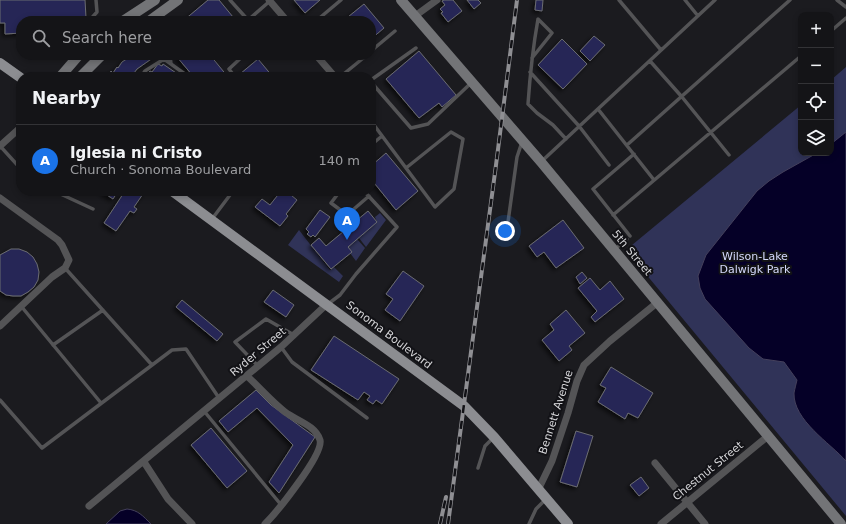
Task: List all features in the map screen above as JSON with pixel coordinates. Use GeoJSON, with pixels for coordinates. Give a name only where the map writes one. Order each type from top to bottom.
{"type":"FeatureCollection","features":[{"type":"Feature","properties":{"kind":"main road"},"geometry":{"type":"LineString","coordinates":[[0,63],[16,74]]}},
{"type":"Feature","properties":{"kind":"main road","name":"Sonoma Boulevard"},"geometry":{"type":"LineString","coordinates":[[179,196],[464,406],[494,436],[568,524]]}},
{"type":"Feature","properties":{"kind":"street"},"geometry":{"type":"LineString","coordinates":[[130,16],[154,0]]}},
{"type":"Feature","properties":{"kind":"street"},"geometry":{"type":"LineString","coordinates":[[157,16],[178,0]]}},
{"type":"Feature","properties":{"kind":"street"},"geometry":{"type":"LineString","coordinates":[[270,0],[281,16]]}},
{"type":"Feature","properties":{"kind":"street","name":"5th Street"},"geometry":{"type":"LineString","coordinates":[[401,0],[541,162],[842,524]]}},
{"type":"Feature","properties":{"kind":"street"},"geometry":{"type":"LineString","coordinates":[[415,16],[437,0]]}},
{"type":"Feature","properties":{"kind":"street"},"geometry":{"type":"LineString","coordinates":[[65,72],[75,60]]}},
{"type":"Feature","properties":{"kind":"street"},"geometry":{"type":"LineString","coordinates":[[85,72],[97,60]]}},
{"type":"Feature","properties":{"kind":"street"},"geometry":{"type":"LineString","coordinates":[[320,60],[330,72]]}},
{"type":"Feature","properties":{"kind":"street"},"geometry":{"type":"LineString","coordinates":[[0,146],[16,132]]}},
{"type":"Feature","properties":{"kind":"street"},"geometry":{"type":"LineString","coordinates":[[0,198],[58,240],[62,245],[68,260],[65,268],[52,277],[0,326]]}},
{"type":"Feature","properties":{"kind":"street","name":"Bennett Avenue"},"geometry":{"type":"LineString","coordinates":[[538,488],[552,461],[568,413],[576,381],[584,365],[610,341],[658,302]]}},
{"type":"Feature","properties":{"kind":"street","name":"Ryder Street"},"geometry":{"type":"LineString","coordinates":[[89,506],[259,366],[295,335],[327,304]]}},
{"type":"Feature","properties":{"kind":"street"},"geometry":{"type":"LineString","coordinates":[[247,376],[285,412],[312,428],[320,440],[320,445],[310,464],[292,493],[265,524]]}},
{"type":"Feature","properties":{"kind":"street","name":"Chestnut Street"},"geometry":{"type":"LineString","coordinates":[[661,524],[768,436]]}},
{"type":"Feature","properties":{"kind":"street"},"geometry":{"type":"LineString","coordinates":[[144,462],[168,499],[192,524]]}},
{"type":"Feature","properties":{"kind":"street"},"geometry":{"type":"LineString","coordinates":[[654,463],[705,524]]}},
{"type":"Feature","properties":{"kind":"lane"},"geometry":{"type":"LineString","coordinates":[[93,16],[97,12],[96,0]]}},
{"type":"Feature","properties":{"kind":"lane"},"geometry":{"type":"LineString","coordinates":[[154,0],[162,12]]}},
{"type":"Feature","properties":{"kind":"lane"},"geometry":{"type":"LineString","coordinates":[[230,0],[243,16]]}},
{"type":"Feature","properties":{"kind":"lane"},"geometry":{"type":"LineString","coordinates":[[252,16],[270,0]]}},
{"type":"Feature","properties":{"kind":"lane"},"geometry":{"type":"LineString","coordinates":[[322,16],[341,0]]}},
{"type":"Feature","properties":{"kind":"lane"},"geometry":{"type":"LineString","coordinates":[[619,0],[661,50]]}},
{"type":"Feature","properties":{"kind":"lane"},"geometry":{"type":"LineString","coordinates":[[684,0],[698,16]]}},
{"type":"Feature","properties":{"kind":"lane"},"geometry":{"type":"LineString","coordinates":[[541,162],[715,0]]}},
{"type":"Feature","properties":{"kind":"lane"},"geometry":{"type":"LineString","coordinates":[[627,145],[790,0]]}},
{"type":"Feature","properties":{"kind":"lane"},"geometry":{"type":"LineString","coordinates":[[838,0],[846,7]]}},
{"type":"Feature","properties":{"kind":"lane"},"geometry":{"type":"LineString","coordinates":[[834,28],[846,18]]}},
{"type":"Feature","properties":{"kind":"lane"},"geometry":{"type":"LineString","coordinates":[[532,58],[552,33],[538,19],[534,42],[530,72],[528,104],[553,125],[566,139]]}},
{"type":"Feature","properties":{"kind":"lane"},"geometry":{"type":"LineString","coordinates":[[376,47],[395,31]]}},
{"type":"Feature","properties":{"kind":"lane"},"geometry":{"type":"LineString","coordinates":[[376,77],[416,48]]}},
{"type":"Feature","properties":{"kind":"lane"},"geometry":{"type":"LineString","coordinates":[[613,215],[798,59]]}},
{"type":"Feature","properties":{"kind":"lane"},"geometry":{"type":"LineString","coordinates":[[144,72],[162,60]]}},
{"type":"Feature","properties":{"kind":"lane"},"geometry":{"type":"LineString","coordinates":[[165,60],[182,72]]}},
{"type":"Feature","properties":{"kind":"lane"},"geometry":{"type":"LineString","coordinates":[[171,60],[171,64]]}},
{"type":"Feature","properties":{"kind":"lane"},"geometry":{"type":"LineString","coordinates":[[231,72],[229,69],[239,60]]}},
{"type":"Feature","properties":{"kind":"lane"},"geometry":{"type":"LineString","coordinates":[[346,72],[361,60]]}},
{"type":"Feature","properties":{"kind":"lane"},"geometry":{"type":"LineString","coordinates":[[650,61],[682,97],[729,155]]}},
{"type":"Feature","properties":{"kind":"lane"},"geometry":{"type":"LineString","coordinates":[[530,72],[579,126],[609,165]]}},
{"type":"Feature","properties":{"kind":"lane"},"geometry":{"type":"LineString","coordinates":[[376,87],[411,128],[428,124],[472,82]]}},
{"type":"Feature","properties":{"kind":"lane"},"geometry":{"type":"LineString","coordinates":[[598,109],[654,180]]}},
{"type":"Feature","properties":{"kind":"lane"},"geometry":{"type":"LineString","coordinates":[[376,128],[435,207],[454,189],[463,139],[451,132],[406,168]]}},
{"type":"Feature","properties":{"kind":"lane"},"geometry":{"type":"LineString","coordinates":[[376,141],[382,136]]}},
{"type":"Feature","properties":{"kind":"lane"},"geometry":{"type":"LineString","coordinates":[[507,229],[516,157],[522,140]]}},
{"type":"Feature","properties":{"kind":"lane"},"geometry":{"type":"LineString","coordinates":[[0,146],[16,164]]}},
{"type":"Feature","properties":{"kind":"lane"},"geometry":{"type":"LineString","coordinates":[[630,236],[593,189],[634,154]]}},
{"type":"Feature","properties":{"kind":"lane"},"geometry":{"type":"LineString","coordinates":[[65,196],[93,209]]}},
{"type":"Feature","properties":{"kind":"lane"},"geometry":{"type":"LineString","coordinates":[[211,220],[228,196]]}},
{"type":"Feature","properties":{"kind":"lane"},"geometry":{"type":"LineString","coordinates":[[336,196],[331,203],[347,215],[369,196]]}},
{"type":"Feature","properties":{"kind":"lane","name":"Ryder Street"},"geometry":{"type":"LineString","coordinates":[[327,304],[340,295],[356,274],[397,227],[369,196]]}},
{"type":"Feature","properties":{"kind":"lane"},"geometry":{"type":"LineString","coordinates":[[614,250],[627,239]]}},
{"type":"Feature","properties":{"kind":"lane"},"geometry":{"type":"LineString","coordinates":[[65,268],[152,365]]}},
{"type":"Feature","properties":{"kind":"lane"},"geometry":{"type":"LineString","coordinates":[[21,306],[101,404]]}},
{"type":"Feature","properties":{"kind":"lane"},"geometry":{"type":"LineString","coordinates":[[53,345],[103,310]]}},
{"type":"Feature","properties":{"kind":"lane"},"geometry":{"type":"LineString","coordinates":[[259,366],[235,342],[266,319],[295,335]]}},
{"type":"Feature","properties":{"kind":"lane"},"geometry":{"type":"LineString","coordinates":[[281,347],[292,362],[367,418]]}},
{"type":"Feature","properties":{"kind":"lane"},"geometry":{"type":"LineString","coordinates":[[0,400],[42,448],[172,350],[186,349],[220,398]]}},
{"type":"Feature","properties":{"kind":"lane"},"geometry":{"type":"LineString","coordinates":[[204,411],[282,506]]}},
{"type":"Feature","properties":{"kind":"lane"},"geometry":{"type":"LineString","coordinates":[[478,468],[485,446],[494,436]]}},
{"type":"Feature","properties":{"kind":"lane"},"geometry":{"type":"LineString","coordinates":[[529,524],[536,509],[546,498]]}},
{"type":"Feature","properties":{"kind":"green space","name":"Wilson-Lake Dalwigk Park"},"geometry":{"type":"Polygon","coordinates":[[[846,67],[846,516],[626,250],[798,107],[798,156],[834,156],[834,77],[846,67]]]}},
{"type":"Feature","properties":{"kind":"green space"},"geometry":{"type":"Polygon","coordinates":[[[380,213],[386,220],[366,247],[359,238],[377,222],[375,217],[380,213]]]}},
{"type":"Feature","properties":{"kind":"green space"},"geometry":{"type":"Polygon","coordinates":[[[299,230],[330,270],[334,267],[343,276],[339,282],[288,245],[299,230]]]}},
{"type":"Feature","properties":{"kind":"green space"},"geometry":{"type":"Polygon","coordinates":[[[357,239],[365,248],[356,261],[350,253],[348,247],[357,239]]]}},
{"type":"Feature","properties":{"kind":"shaded area"},"geometry":{"type":"Polygon","coordinates":[[[846,132],[846,461],[806,422],[799,412],[795,403],[794,393],[797,380],[784,362],[763,359],[749,348],[705,299],[700,288],[698,276],[706,255],[757,191],[783,172],[812,156],[834,156],[834,142],[846,132]]]}},
{"type":"Feature","properties":{"kind":"shaded area"},"geometry":{"type":"Polygon","coordinates":[[[127,509],[137,512],[151,524],[106,524],[120,511],[127,509]]]}},
{"type":"Feature","properties":{"kind":"building"},"geometry":{"type":"Polygon","coordinates":[[[0,0],[85,0],[86,16],[16,16],[16,33],[5,34],[5,23],[0,23],[0,0]]]}},
{"type":"Feature","properties":{"kind":"building"},"geometry":{"type":"Polygon","coordinates":[[[208,0],[219,0],[232,16],[189,16],[208,0]]]}},
{"type":"Feature","properties":{"kind":"building"},"geometry":{"type":"Polygon","coordinates":[[[294,0],[320,0],[305,13],[294,0]]]}},
{"type":"Feature","properties":{"kind":"building"},"geometry":{"type":"Polygon","coordinates":[[[453,0],[462,11],[448,22],[441,13],[443,12],[440,9],[445,5],[442,1],[453,0]]]}},
{"type":"Feature","properties":{"kind":"building"},"geometry":{"type":"Polygon","coordinates":[[[467,0],[478,0],[481,3],[474,9],[467,0]]]}},
{"type":"Feature","properties":{"kind":"building"},"geometry":{"type":"Polygon","coordinates":[[[536,0],[543,0],[542,11],[535,10],[536,0]]]}},
{"type":"Feature","properties":{"kind":"building"},"geometry":{"type":"Polygon","coordinates":[[[364,4],[374,16],[349,16],[364,4]]]}},
{"type":"Feature","properties":{"kind":"building"},"geometry":{"type":"Polygon","coordinates":[[[376,18],[384,28],[376,35],[376,18]]]}},
{"type":"Feature","properties":{"kind":"building"},"geometry":{"type":"Polygon","coordinates":[[[594,36],[605,45],[590,61],[580,51],[594,36]]]}},
{"type":"Feature","properties":{"kind":"building"},"geometry":{"type":"Polygon","coordinates":[[[562,39],[587,64],[563,89],[538,65],[562,39]]]}},
{"type":"Feature","properties":{"kind":"building"},"geometry":{"type":"Polygon","coordinates":[[[419,51],[456,95],[442,107],[439,103],[419,118],[386,79],[419,51]]]}},
{"type":"Feature","properties":{"kind":"building"},"geometry":{"type":"Polygon","coordinates":[[[125,60],[150,60],[135,72],[114,72],[125,60]]]}},
{"type":"Feature","properties":{"kind":"building"},"geometry":{"type":"Polygon","coordinates":[[[180,60],[214,60],[224,72],[190,72],[180,60]]]}},
{"type":"Feature","properties":{"kind":"building"},"geometry":{"type":"Polygon","coordinates":[[[259,60],[269,72],[242,72],[259,60]]]}},
{"type":"Feature","properties":{"kind":"building"},"geometry":{"type":"Polygon","coordinates":[[[158,64],[162,66],[163,64],[175,72],[152,72],[158,64]]]}},
{"type":"Feature","properties":{"kind":"building"},"geometry":{"type":"Polygon","coordinates":[[[386,153],[418,191],[396,210],[376,185],[376,162],[386,153]]]}},
{"type":"Feature","properties":{"kind":"building"},"geometry":{"type":"Polygon","coordinates":[[[122,196],[142,196],[134,207],[137,209],[134,213],[130,211],[116,231],[104,223],[122,196]]]}},
{"type":"Feature","properties":{"kind":"building"},"geometry":{"type":"Polygon","coordinates":[[[277,196],[292,196],[297,200],[286,214],[288,216],[280,226],[255,207],[262,199],[270,205],[277,196]]]}},
{"type":"Feature","properties":{"kind":"building"},"geometry":{"type":"Polygon","coordinates":[[[320,210],[330,217],[315,237],[313,235],[311,237],[307,234],[309,232],[306,229],[320,210]]]}},
{"type":"Feature","properties":{"kind":"building"},"geometry":{"type":"Polygon","coordinates":[[[368,211],[377,222],[348,247],[352,252],[331,269],[311,245],[319,238],[326,246],[368,211]]]}},
{"type":"Feature","properties":{"kind":"building"},"geometry":{"type":"Polygon","coordinates":[[[563,220],[584,248],[556,268],[544,252],[537,257],[529,246],[563,220]]]}},
{"type":"Feature","properties":{"kind":"building"},"geometry":{"type":"Polygon","coordinates":[[[11,249],[19,249],[27,252],[33,257],[39,272],[38,280],[34,287],[21,296],[6,295],[0,291],[0,255],[11,249]]]}},
{"type":"Feature","properties":{"kind":"building"},"geometry":{"type":"Polygon","coordinates":[[[403,271],[424,286],[400,321],[385,310],[393,299],[386,294],[403,271]]]}},
{"type":"Feature","properties":{"kind":"building"},"geometry":{"type":"Polygon","coordinates":[[[582,272],[587,278],[580,284],[576,277],[582,272]]]}},
{"type":"Feature","properties":{"kind":"building"},"geometry":{"type":"Polygon","coordinates":[[[590,278],[600,290],[610,281],[624,299],[595,322],[591,317],[597,311],[578,288],[590,278]]]}},
{"type":"Feature","properties":{"kind":"building"},"geometry":{"type":"Polygon","coordinates":[[[273,290],[294,305],[286,317],[264,302],[273,290]]]}},
{"type":"Feature","properties":{"kind":"building"},"geometry":{"type":"Polygon","coordinates":[[[182,300],[223,334],[217,341],[176,307],[182,300]]]}},
{"type":"Feature","properties":{"kind":"building"},"geometry":{"type":"Polygon","coordinates":[[[566,310],[585,333],[569,346],[572,350],[559,361],[542,340],[554,330],[550,324],[566,310]]]}},
{"type":"Feature","properties":{"kind":"building"},"geometry":{"type":"Polygon","coordinates":[[[334,336],[399,379],[382,404],[376,400],[373,404],[367,400],[370,396],[364,392],[358,400],[311,370],[334,336]]]}},
{"type":"Feature","properties":{"kind":"building"},"geometry":{"type":"Polygon","coordinates":[[[611,367],[653,393],[638,418],[628,413],[625,419],[598,402],[606,388],[600,385],[611,367]]]}},
{"type":"Feature","properties":{"kind":"building"},"geometry":{"type":"Polygon","coordinates":[[[256,390],[271,405],[315,437],[279,493],[269,482],[293,445],[257,408],[228,432],[219,421],[256,390]]]}},
{"type":"Feature","properties":{"kind":"building"},"geometry":{"type":"Polygon","coordinates":[[[211,428],[247,471],[227,488],[191,445],[211,428]]]}},
{"type":"Feature","properties":{"kind":"building"},"geometry":{"type":"Polygon","coordinates":[[[576,431],[593,436],[577,487],[560,482],[576,431]]]}},
{"type":"Feature","properties":{"kind":"building"},"geometry":{"type":"Polygon","coordinates":[[[641,477],[649,488],[639,496],[630,485],[641,477]]]}},
{"type":"Feature","properties":{"kind":"railway"},"geometry":{"type":"LineString","coordinates":[[448,524],[517,0]]}},
{"type":"Feature","properties":{"kind":"railway"},"geometry":{"type":"LineString","coordinates":[[440,524],[446,497]]}},
{"type":"Feature","properties":{"kind":"place","name":"Iglesia ni Cristo"},"geometry":{"type":"Point","coordinates":[347,240]}}]}
